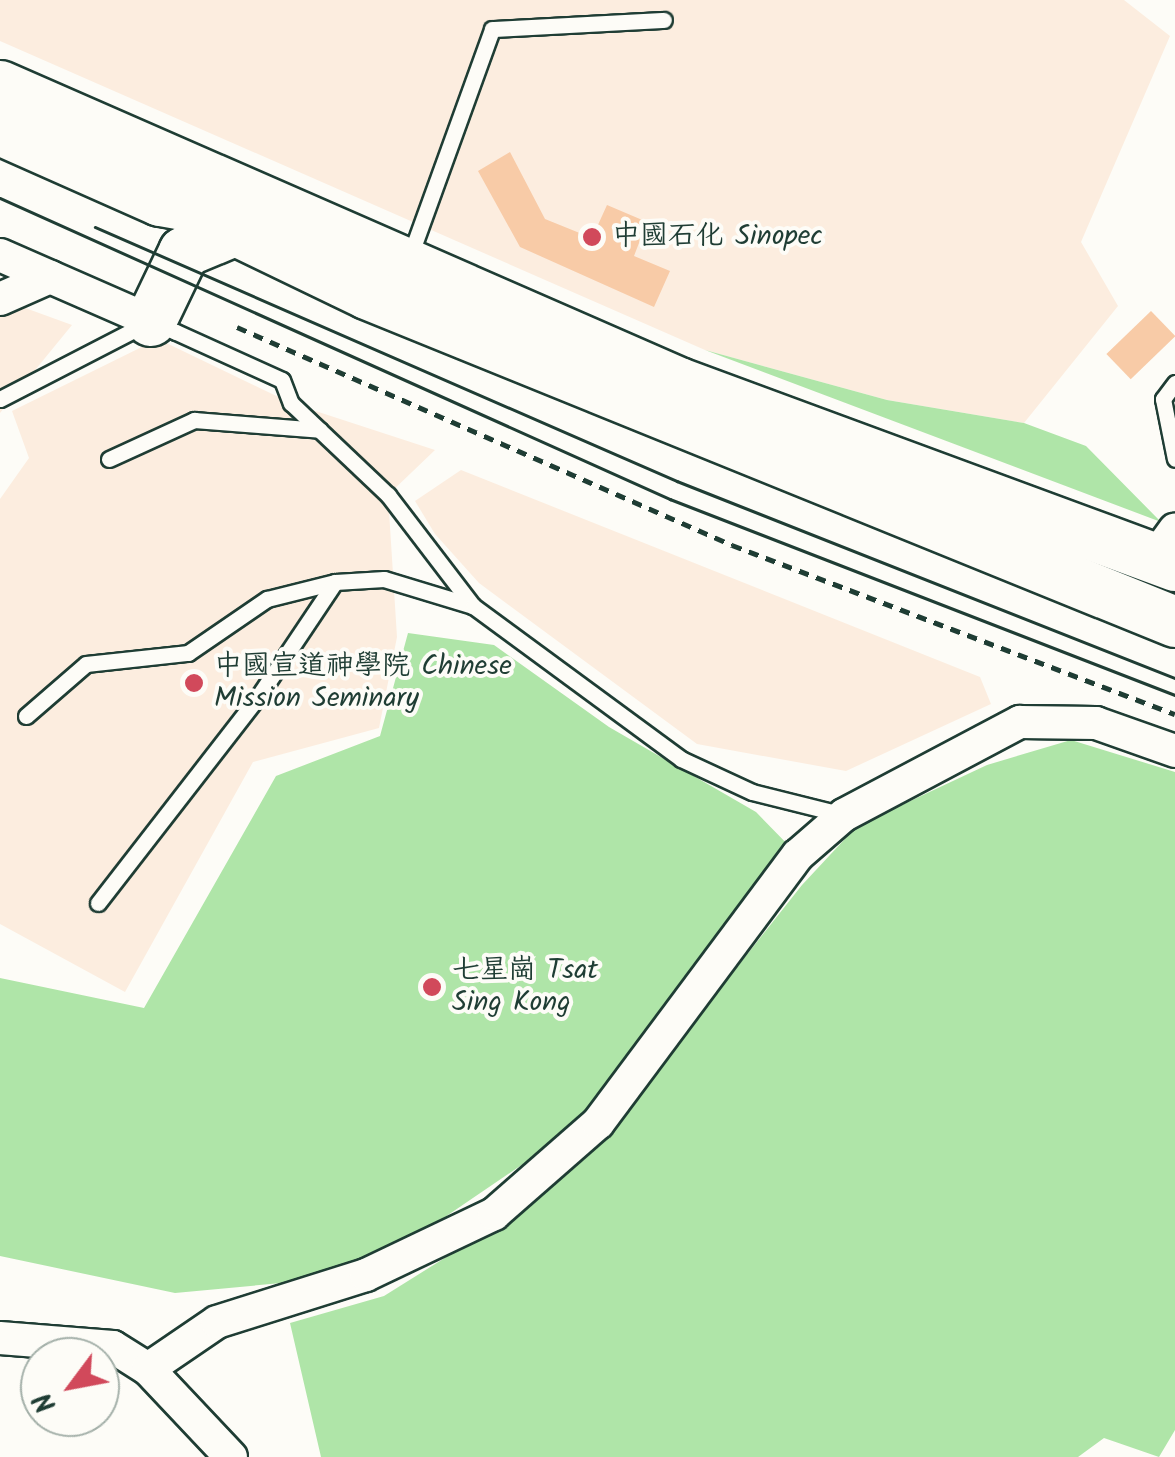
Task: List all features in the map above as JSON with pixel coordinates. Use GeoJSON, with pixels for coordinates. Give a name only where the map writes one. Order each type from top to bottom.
{"type":"FeatureCollection","features":[{"type":"Feature","properties":{"kind":"main road"},"geometry":{"type":"LineString","coordinates":[[0,86],[248,224],[664,418],[1175,622]]}},
{"type":"Feature","properties":{"kind":"main road"},"geometry":{"type":"LineString","coordinates":[[0,130],[160,202],[407,265],[756,414],[1168,551]]}},
{"type":"Feature","properties":{"kind":"main road"},"geometry":{"type":"LineString","coordinates":[[160,202],[184,252]]}},
{"type":"Feature","properties":{"kind":"main road"},"geometry":{"type":"LineString","coordinates":[[152,322],[184,252],[248,224]]}},
{"type":"Feature","properties":{"kind":"street"},"geometry":{"type":"LineString","coordinates":[[0,256],[152,322]]}},
{"type":"Feature","properties":{"kind":"street"},"geometry":{"type":"LineString","coordinates":[[0,299],[50,277]]}},
{"type":"Feature","properties":{"kind":"street"},"geometry":{"type":"LineString","coordinates":[[148,1369],[217,1322],[366,1275],[494,1214],[598,1123],[798,855],[844,815],[1020,722],[1096,723],[1175,751]]}},
{"type":"Feature","properties":{"kind":"street"},"geometry":{"type":"LineString","coordinates":[[0,1338],[112,1347],[148,1369],[232,1457]]}},
{"type":"Feature","properties":{"kind":"lane"},"geometry":{"type":"LineString","coordinates":[[407,265],[492,29],[664,20]]}},
{"type":"Feature","properties":{"kind":"lane"},"geometry":{"type":"LineString","coordinates":[[0,399],[152,322],[282,380],[292,403],[388,495],[473,606],[681,759],[752,792],[844,815]]}},
{"type":"Feature","properties":{"kind":"lane"},"geometry":{"type":"LineString","coordinates":[[1175,384],[1162,399],[1175,459]]}},
{"type":"Feature","properties":{"kind":"lane"},"geometry":{"type":"LineString","coordinates":[[109,459],[194,420],[320,430]]}},
{"type":"Feature","properties":{"kind":"lane"},"geometry":{"type":"LineString","coordinates":[[26,716],[86,664],[188,653],[267,600],[335,582],[384,580],[473,606]]}},
{"type":"Feature","properties":{"kind":"lane"},"geometry":{"type":"LineString","coordinates":[[98,903],[258,697],[335,582]]}},
{"type":"Feature","properties":{"kind":"path"},"geometry":{"type":"LineString","coordinates":[[242,337],[236,327],[732,545],[1175,714]]}},
{"type":"Feature","properties":{"kind":"shaded area"},"geometry":{"type":"Polygon","coordinates":[[[0,0],[1124,0],[1170,36],[1081,242],[1118,306],[1024,423],[887,400],[705,350],[0,41],[0,0]]]}},
{"type":"Feature","properties":{"kind":"shaded area"},"geometry":{"type":"Polygon","coordinates":[[[17,305],[72,325],[0,413],[0,313],[17,305]]]}},
{"type":"Feature","properties":{"kind":"shaded area","name":"中國宣道神學院 Chinese Mission Seminary"},"geometry":{"type":"Polygon","coordinates":[[[158,339],[291,403],[435,450],[388,495],[397,637],[379,728],[253,762],[125,992],[0,924],[0,499],[29,458],[12,411],[158,339]]]}},
{"type":"Feature","properties":{"kind":"shaded area"},"geometry":{"type":"Polygon","coordinates":[[[461,470],[980,677],[991,704],[846,771],[697,744],[479,583],[435,534],[415,501],[461,470]]]}},
{"type":"Feature","properties":{"kind":"green space"},"geometry":{"type":"Polygon","coordinates":[[[705,350],[887,400],[1024,423],[1086,446],[1161,522],[705,350]]]}},
{"type":"Feature","properties":{"kind":"green space"},"geometry":{"type":"Polygon","coordinates":[[[408,633],[494,645],[609,727],[756,812],[796,853],[564,1136],[401,1247],[303,1281],[175,1293],[0,1256],[0,978],[144,1008],[276,776],[380,736],[408,633]]]}},
{"type":"Feature","properties":{"kind":"green space"},"geometry":{"type":"Polygon","coordinates":[[[1071,740],[1175,772],[1175,1430],[1159,1457],[1104,1438],[1078,1457],[321,1457],[290,1323],[384,1296],[515,1214],[586,1158],[802,885],[857,826],[987,765],[1071,740]]]}},
{"type":"Feature","properties":{"kind":"building"},"geometry":{"type":"Polygon","coordinates":[[[510,152],[545,219],[592,238],[607,205],[647,222],[634,256],[670,271],[654,307],[520,247],[478,171],[510,152]]]}},
{"type":"Feature","properties":{"kind":"building"},"geometry":{"type":"Polygon","coordinates":[[[1151,311],[1175,336],[1131,379],[1106,354],[1151,311]]]}},
{"type":"Feature","properties":{"kind":"tram line"},"geometry":{"type":"LineString","coordinates":[[0,198],[670,499],[1175,695]]}},
{"type":"Feature","properties":{"kind":"tram line"},"geometry":{"type":"LineString","coordinates":[[95,227],[677,481],[1175,678]]}},
{"type":"Feature","properties":{"kind":"place","name":"中國石化 Sinopec"},"geometry":{"type":"Point","coordinates":[592,237]}},
{"type":"Feature","properties":{"kind":"place","name":"中國宣道神學院 Chinese Mission Seminary"},"geometry":{"type":"Point","coordinates":[194,683]}},
{"type":"Feature","properties":{"kind":"place","name":"七星崗 Tsat Sing Kong"},"geometry":{"type":"Point","coordinates":[432,987]}}]}
